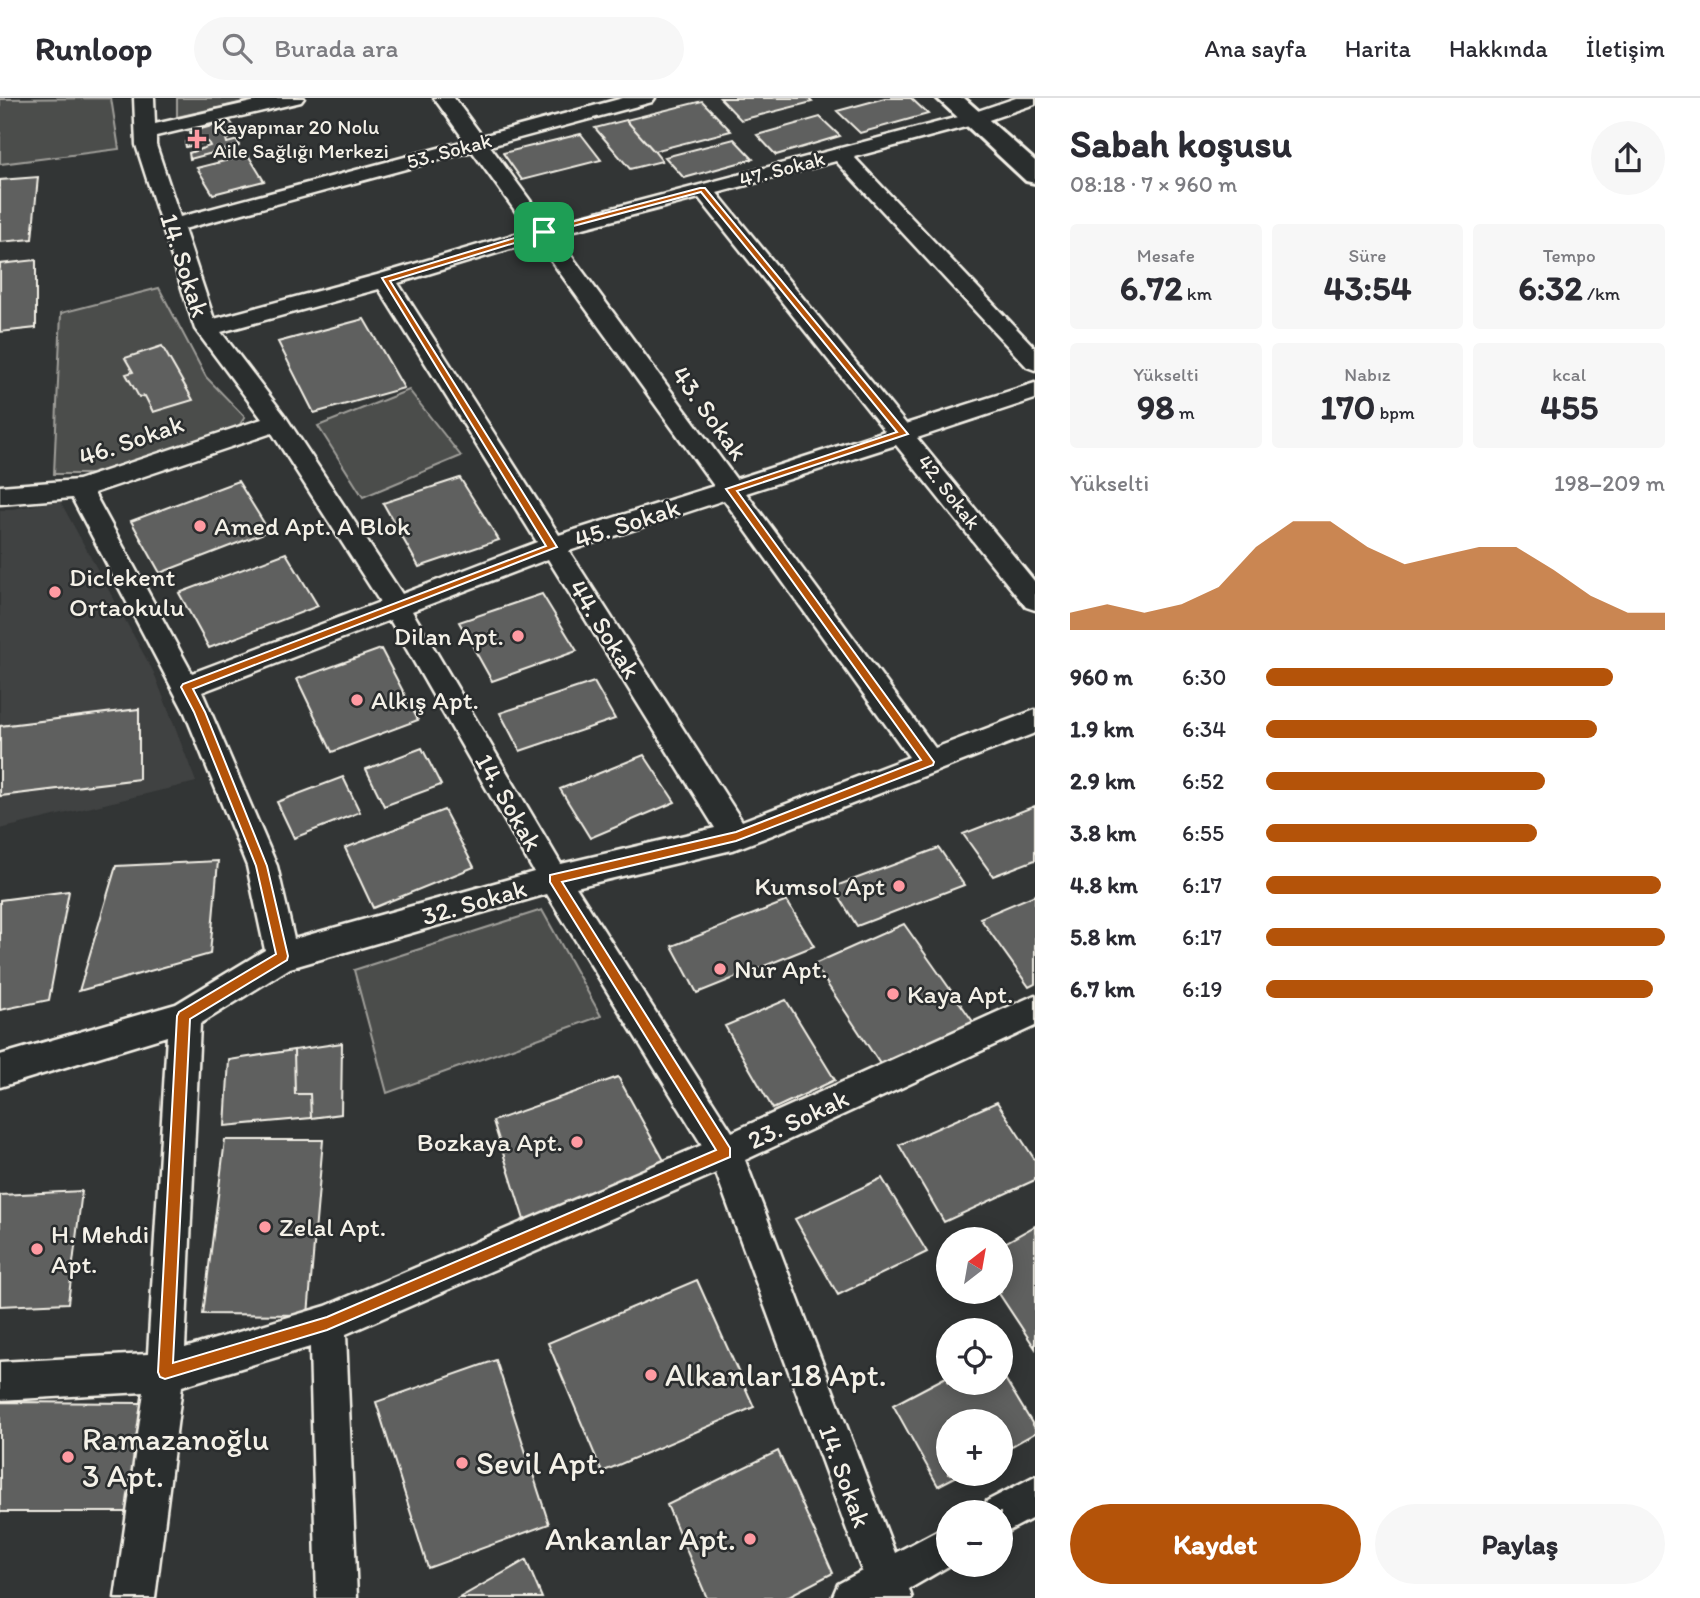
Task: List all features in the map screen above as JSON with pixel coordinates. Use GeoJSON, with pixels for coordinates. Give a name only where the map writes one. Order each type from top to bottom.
{"type":"FeatureCollection","features":[{"type":"Feature","properties":{"kind":"street","name":"14. Sokak"},"geometry":{"type":"LineString","coordinates":[[144,98],[146,145],[205,329],[277,422],[397,608],[554,879],[725,1152],[876,1593]]}},
{"type":"Feature","properties":{"kind":"street"},"geometry":{"type":"LineString","coordinates":[[146,132],[294,98]]}},
{"type":"Feature","properties":{"kind":"street","name":"43. Sokak"},"geometry":{"type":"LineString","coordinates":[[444,98],[929,762]]}},
{"type":"Feature","properties":{"kind":"street"},"geometry":{"type":"LineString","coordinates":[[949,98],[1035,175]]}},
{"type":"Feature","properties":{"kind":"street","name":"47. Sokak"},"geometry":{"type":"LineString","coordinates":[[205,329],[385,280],[544,232],[973,119],[1035,98]]}},
{"type":"Feature","properties":{"kind":"street","name":"53. Sokak"},"geometry":{"type":"LineString","coordinates":[[172,226],[636,99]]}},
{"type":"Feature","properties":{"kind":"street"},"geometry":{"type":"LineString","coordinates":[[840,154],[1035,362]]}},
{"type":"Feature","properties":{"kind":"street","name":"42. Sokak"},"geometry":{"type":"LineString","coordinates":[[703,189],[1035,600]]}},
{"type":"Feature","properties":{"kind":"street","name":"44. Sokak"},"geometry":{"type":"LineString","coordinates":[[385,280],[736,836]]}},
{"type":"Feature","properties":{"kind":"street","name":"45. Sokak"},"geometry":{"type":"LineString","coordinates":[[187,687],[552,547],[1035,391]]}},
{"type":"Feature","properties":{"kind":"street","name":"46. Sokak"},"geometry":{"type":"LineString","coordinates":[[0,495],[79,489],[277,422]]}},
{"type":"Feature","properties":{"kind":"street"},"geometry":{"type":"LineString","coordinates":[[79,489],[200,712],[262,866],[282,956]]}},
{"type":"Feature","properties":{"kind":"street","name":"32. Sokak"},"geometry":{"type":"LineString","coordinates":[[0,1071],[184,1016],[282,956],[554,879],[736,836],[1035,721]]}},
{"type":"Feature","properties":{"kind":"street","name":"23. Sokak"},"geometry":{"type":"LineString","coordinates":[[0,1381],[165,1372],[327,1324],[725,1152],[1035,1010]]}},
{"type":"Feature","properties":{"kind":"street"},"geometry":{"type":"LineString","coordinates":[[135,1598],[165,1372],[184,1016]]}},
{"type":"Feature","properties":{"kind":"street"},"geometry":{"type":"LineString","coordinates":[[327,1324],[337,1598]]}},
{"type":"Feature","properties":{"kind":"street"},"geometry":{"type":"LineString","coordinates":[[1013,1507],[1035,1495]]}},
{"type":"Feature","properties":{"kind":"street"},"geometry":{"type":"LineString","coordinates":[[876,1593],[936,1553]]}},
{"type":"Feature","properties":{"kind":"shaded area"},"geometry":{"type":"Polygon","coordinates":[[[111,98],[119,149],[0,164],[0,99],[111,98]]]}},
{"type":"Feature","properties":{"kind":"shaded area"},"geometry":{"type":"Polygon","coordinates":[[[177,98],[261,98],[177,117],[177,98]]]}},
{"type":"Feature","properties":{"kind":"shaded area"},"geometry":{"type":"Polygon","coordinates":[[[159,288],[206,377],[245,417],[236,430],[91,474],[54,474],[61,313],[159,288]]]}},
{"type":"Feature","properties":{"kind":"shaded area"},"geometry":{"type":"Polygon","coordinates":[[[409,390],[461,456],[363,497],[318,426],[409,390]]]}},
{"type":"Feature","properties":{"kind":"shaded area","name":"Diclekent Ortaokulu"},"geometry":{"type":"Polygon","coordinates":[[[60,501],[154,673],[196,782],[0,829],[0,511],[60,501]]]}},
{"type":"Feature","properties":{"kind":"shaded area"},"geometry":{"type":"Polygon","coordinates":[[[542,910],[601,1016],[387,1093],[354,970],[542,910]]]}},
{"type":"Feature","properties":{"kind":"building"},"geometry":{"type":"Polygon","coordinates":[[[720,98],[808,98],[812,102],[741,120],[720,98]]]}},
{"type":"Feature","properties":{"kind":"building"},"geometry":{"type":"Polygon","coordinates":[[[885,98],[911,98],[928,114],[860,133],[837,111],[885,98]]]}},
{"type":"Feature","properties":{"kind":"building"},"geometry":{"type":"Polygon","coordinates":[[[702,101],[731,131],[654,151],[626,120],[702,101]]]}},
{"type":"Feature","properties":{"kind":"building"},"geometry":{"type":"Polygon","coordinates":[[[820,117],[840,136],[776,155],[757,135],[820,117]]]}},
{"type":"Feature","properties":{"kind":"building"},"geometry":{"type":"Polygon","coordinates":[[[626,120],[662,161],[630,169],[595,128],[626,120]]]}},
{"type":"Feature","properties":{"kind":"building"},"geometry":{"type":"Polygon","coordinates":[[[230,121],[240,135],[226,139],[227,143],[238,140],[239,146],[190,159],[189,153],[210,146],[208,142],[186,147],[185,142],[191,138],[190,132],[230,121]]]}},
{"type":"Feature","properties":{"kind":"building"},"geometry":{"type":"Polygon","coordinates":[[[581,134],[601,160],[522,180],[503,153],[581,134]]]}},
{"type":"Feature","properties":{"kind":"building"},"geometry":{"type":"Polygon","coordinates":[[[734,139],[753,159],[684,178],[665,157],[734,139]]]}},
{"type":"Feature","properties":{"kind":"building"},"geometry":{"type":"Polygon","coordinates":[[[248,155],[264,181],[213,194],[197,168],[248,155]]]}},
{"type":"Feature","properties":{"kind":"building"},"geometry":{"type":"Polygon","coordinates":[[[38,177],[32,239],[0,242],[0,180],[38,177]]]}},
{"type":"Feature","properties":{"kind":"building"},"geometry":{"type":"Polygon","coordinates":[[[36,260],[36,328],[0,332],[0,264],[36,260]]]}},
{"type":"Feature","properties":{"kind":"building"},"geometry":{"type":"Polygon","coordinates":[[[364,319],[404,388],[314,413],[278,342],[364,319]]]}},
{"type":"Feature","properties":{"kind":"building"},"geometry":{"type":"Polygon","coordinates":[[[162,346],[193,400],[153,412],[145,396],[139,397],[126,374],[133,372],[125,358],[162,346]]]}},
{"type":"Feature","properties":{"kind":"building"},"geometry":{"type":"Polygon","coordinates":[[[460,478],[499,540],[419,567],[383,503],[460,478]]]}},
{"type":"Feature","properties":{"kind":"building","name":"Amed Apt. A Blok"},"geometry":{"type":"Polygon","coordinates":[[[238,481],[269,531],[160,573],[131,521],[238,481]]]}},
{"type":"Feature","properties":{"kind":"building"},"geometry":{"type":"Polygon","coordinates":[[[286,553],[318,606],[209,648],[179,593],[286,553]]]}},
{"type":"Feature","properties":{"kind":"building","name":"Dilan Apt."},"geometry":{"type":"Polygon","coordinates":[[[542,594],[577,651],[492,681],[459,622],[542,594]]]}},
{"type":"Feature","properties":{"kind":"building","name":"Alkış Apt."},"geometry":{"type":"Polygon","coordinates":[[[381,649],[418,720],[332,752],[297,679],[381,649]]]}},
{"type":"Feature","properties":{"kind":"building"},"geometry":{"type":"Polygon","coordinates":[[[594,682],[615,719],[520,751],[500,713],[594,682]]]}},
{"type":"Feature","properties":{"kind":"building"},"geometry":{"type":"Polygon","coordinates":[[[139,709],[139,779],[0,796],[0,726],[139,709]]]}},
{"type":"Feature","properties":{"kind":"building"},"geometry":{"type":"Polygon","coordinates":[[[422,748],[441,785],[384,806],[366,769],[422,748]]]}},
{"type":"Feature","properties":{"kind":"building"},"geometry":{"type":"Polygon","coordinates":[[[644,755],[675,802],[590,838],[560,789],[644,755]]]}},
{"type":"Feature","properties":{"kind":"building"},"geometry":{"type":"Polygon","coordinates":[[[343,777],[360,812],[294,838],[277,802],[343,777]]]}},
{"type":"Feature","properties":{"kind":"building"},"geometry":{"type":"Polygon","coordinates":[[[1035,806],[1035,860],[993,876],[963,834],[1035,806]]]}},
{"type":"Feature","properties":{"kind":"building"},"geometry":{"type":"Polygon","coordinates":[[[444,810],[474,867],[373,908],[345,848],[444,810]]]}},
{"type":"Feature","properties":{"kind":"building","name":"Kumsol Apt"},"geometry":{"type":"Polygon","coordinates":[[[939,848],[964,885],[857,926],[833,887],[939,848]]]}},
{"type":"Feature","properties":{"kind":"building"},"geometry":{"type":"Polygon","coordinates":[[[218,861],[210,954],[79,991],[116,866],[218,861]]]}},
{"type":"Feature","properties":{"kind":"building"},"geometry":{"type":"Polygon","coordinates":[[[69,891],[49,1000],[0,1010],[0,900],[69,891]]]}},
{"type":"Feature","properties":{"kind":"building"},"geometry":{"type":"Polygon","coordinates":[[[1035,895],[1035,984],[1029,987],[980,918],[1035,895]]]}},
{"type":"Feature","properties":{"kind":"building","name":"Nur Apt."},"geometry":{"type":"Polygon","coordinates":[[[787,901],[814,946],[697,993],[672,946],[787,901]]]}},
{"type":"Feature","properties":{"kind":"building","name":"Kaya Apt."},"geometry":{"type":"Polygon","coordinates":[[[904,924],[974,1023],[882,1067],[814,964],[904,924]]]}},
{"type":"Feature","properties":{"kind":"building"},"geometry":{"type":"Polygon","coordinates":[[[786,1000],[835,1080],[773,1109],[725,1026],[786,1000]]]}},
{"type":"Feature","properties":{"kind":"building"},"geometry":{"type":"Polygon","coordinates":[[[342,1043],[341,1114],[311,1118],[310,1094],[295,1094],[294,1050],[342,1043]]]}},
{"type":"Feature","properties":{"kind":"building"},"geometry":{"type":"Polygon","coordinates":[[[294,1050],[295,1094],[310,1094],[311,1118],[225,1126],[229,1060],[294,1050]]]}},
{"type":"Feature","properties":{"kind":"building","name":"Bozkaya Apt."},"geometry":{"type":"Polygon","coordinates":[[[618,1077],[666,1164],[525,1223],[493,1121],[618,1077]]]}},
{"type":"Feature","properties":{"kind":"building"},"geometry":{"type":"Polygon","coordinates":[[[997,1102],[1035,1160],[1035,1180],[944,1222],[899,1145],[997,1102]]]}},
{"type":"Feature","properties":{"kind":"building","name":"Zelal Apt."},"geometry":{"type":"Polygon","coordinates":[[[225,1140],[323,1140],[308,1315],[203,1314],[225,1140]]]}},
{"type":"Feature","properties":{"kind":"building"},"geometry":{"type":"Polygon","coordinates":[[[882,1178],[927,1252],[838,1295],[795,1219],[882,1178]]]}},
{"type":"Feature","properties":{"kind":"building","name":"H. Mehdi Apt."},"geometry":{"type":"Polygon","coordinates":[[[82,1191],[68,1303],[0,1306],[0,1195],[82,1191]]]}},
{"type":"Feature","properties":{"kind":"building"},"geometry":{"type":"Polygon","coordinates":[[[1035,1226],[1035,1348],[1006,1304],[1013,1304],[1013,1238],[1035,1226]]]}},
{"type":"Feature","properties":{"kind":"building","name":"Alkanlar 18 Apt."},"geometry":{"type":"Polygon","coordinates":[[[697,1280],[754,1407],[602,1472],[548,1343],[697,1280]]]}},
{"type":"Feature","properties":{"kind":"building","name":"Sevil Apt."},"geometry":{"type":"Polygon","coordinates":[[[496,1360],[549,1524],[428,1568],[376,1402],[496,1360]]]}},
{"type":"Feature","properties":{"kind":"building"},"geometry":{"type":"Polygon","coordinates":[[[936,1382],[936,1395],[1013,1395],[1013,1392],[1035,1428],[1035,1433],[1013,1445],[1013,1409],[936,1409],[936,1482],[893,1405],[936,1382]]]}},
{"type":"Feature","properties":{"kind":"building","name":"Ramazanoğlu 3 Apt."},"geometry":{"type":"Polygon","coordinates":[[[0,1402],[143,1403],[128,1512],[0,1512],[0,1402]]]}},
{"type":"Feature","properties":{"kind":"building","name":"Ankanlar Apt."},"geometry":{"type":"Polygon","coordinates":[[[778,1451],[833,1573],[785,1598],[707,1598],[667,1505],[778,1451]]]}},
{"type":"Feature","properties":{"kind":"building"},"geometry":{"type":"Polygon","coordinates":[[[526,1560],[542,1598],[459,1598],[526,1560]]]}},
{"type":"Feature","properties":{"kind":"place","name":"Kayapınar 20 Nolu Aile Sağlığı Merkezi"},"geometry":{"type":"Point","coordinates":[197,139]}},
{"type":"Feature","properties":{"kind":"place","name":"Amed Apt. A Blok"},"geometry":{"type":"Point","coordinates":[200,526]}},
{"type":"Feature","properties":{"kind":"place","name":"Diclekent Ortaokulu"},"geometry":{"type":"Point","coordinates":[55,592]}},
{"type":"Feature","properties":{"kind":"place","name":"Dilan Apt."},"geometry":{"type":"Point","coordinates":[518,636]}},
{"type":"Feature","properties":{"kind":"place","name":"Alkış Apt."},"geometry":{"type":"Point","coordinates":[357,700]}},
{"type":"Feature","properties":{"kind":"place","name":"Kumsol Apt"},"geometry":{"type":"Point","coordinates":[899,886]}},
{"type":"Feature","properties":{"kind":"place","name":"Nur Apt."},"geometry":{"type":"Point","coordinates":[720,969]}},
{"type":"Feature","properties":{"kind":"place","name":"Kaya Apt."},"geometry":{"type":"Point","coordinates":[893,994]}},
{"type":"Feature","properties":{"kind":"place","name":"Bozkaya Apt."},"geometry":{"type":"Point","coordinates":[577,1142]}},
{"type":"Feature","properties":{"kind":"place","name":"Zelal Apt."},"geometry":{"type":"Point","coordinates":[265,1227]}},
{"type":"Feature","properties":{"kind":"place","name":"H. Mehdi Apt."},"geometry":{"type":"Point","coordinates":[37,1249]}},
{"type":"Feature","properties":{"kind":"place","name":"Alkanlar 18 Apt."},"geometry":{"type":"Point","coordinates":[651,1375]}},
{"type":"Feature","properties":{"kind":"place","name":"Ramazanoğlu 3 Apt."},"geometry":{"type":"Point","coordinates":[68,1457]}},
{"type":"Feature","properties":{"kind":"place","name":"Sevil Apt."},"geometry":{"type":"Point","coordinates":[462,1463]}},
{"type":"Feature","properties":{"kind":"place","name":"Ankanlar Apt."},"geometry":{"type":"Point","coordinates":[750,1539]}},
{"type":"Feature","properties":{"kind":"route"},"geometry":{"type":"LineString","coordinates":[[703,189],[903,434],[731,489],[929,762],[736,836],[554,879],[725,1152],[327,1324],[165,1372],[184,1016],[282,956],[262,866],[200,712],[187,687],[552,547],[385,280],[544,232],[703,189]]}}]}
